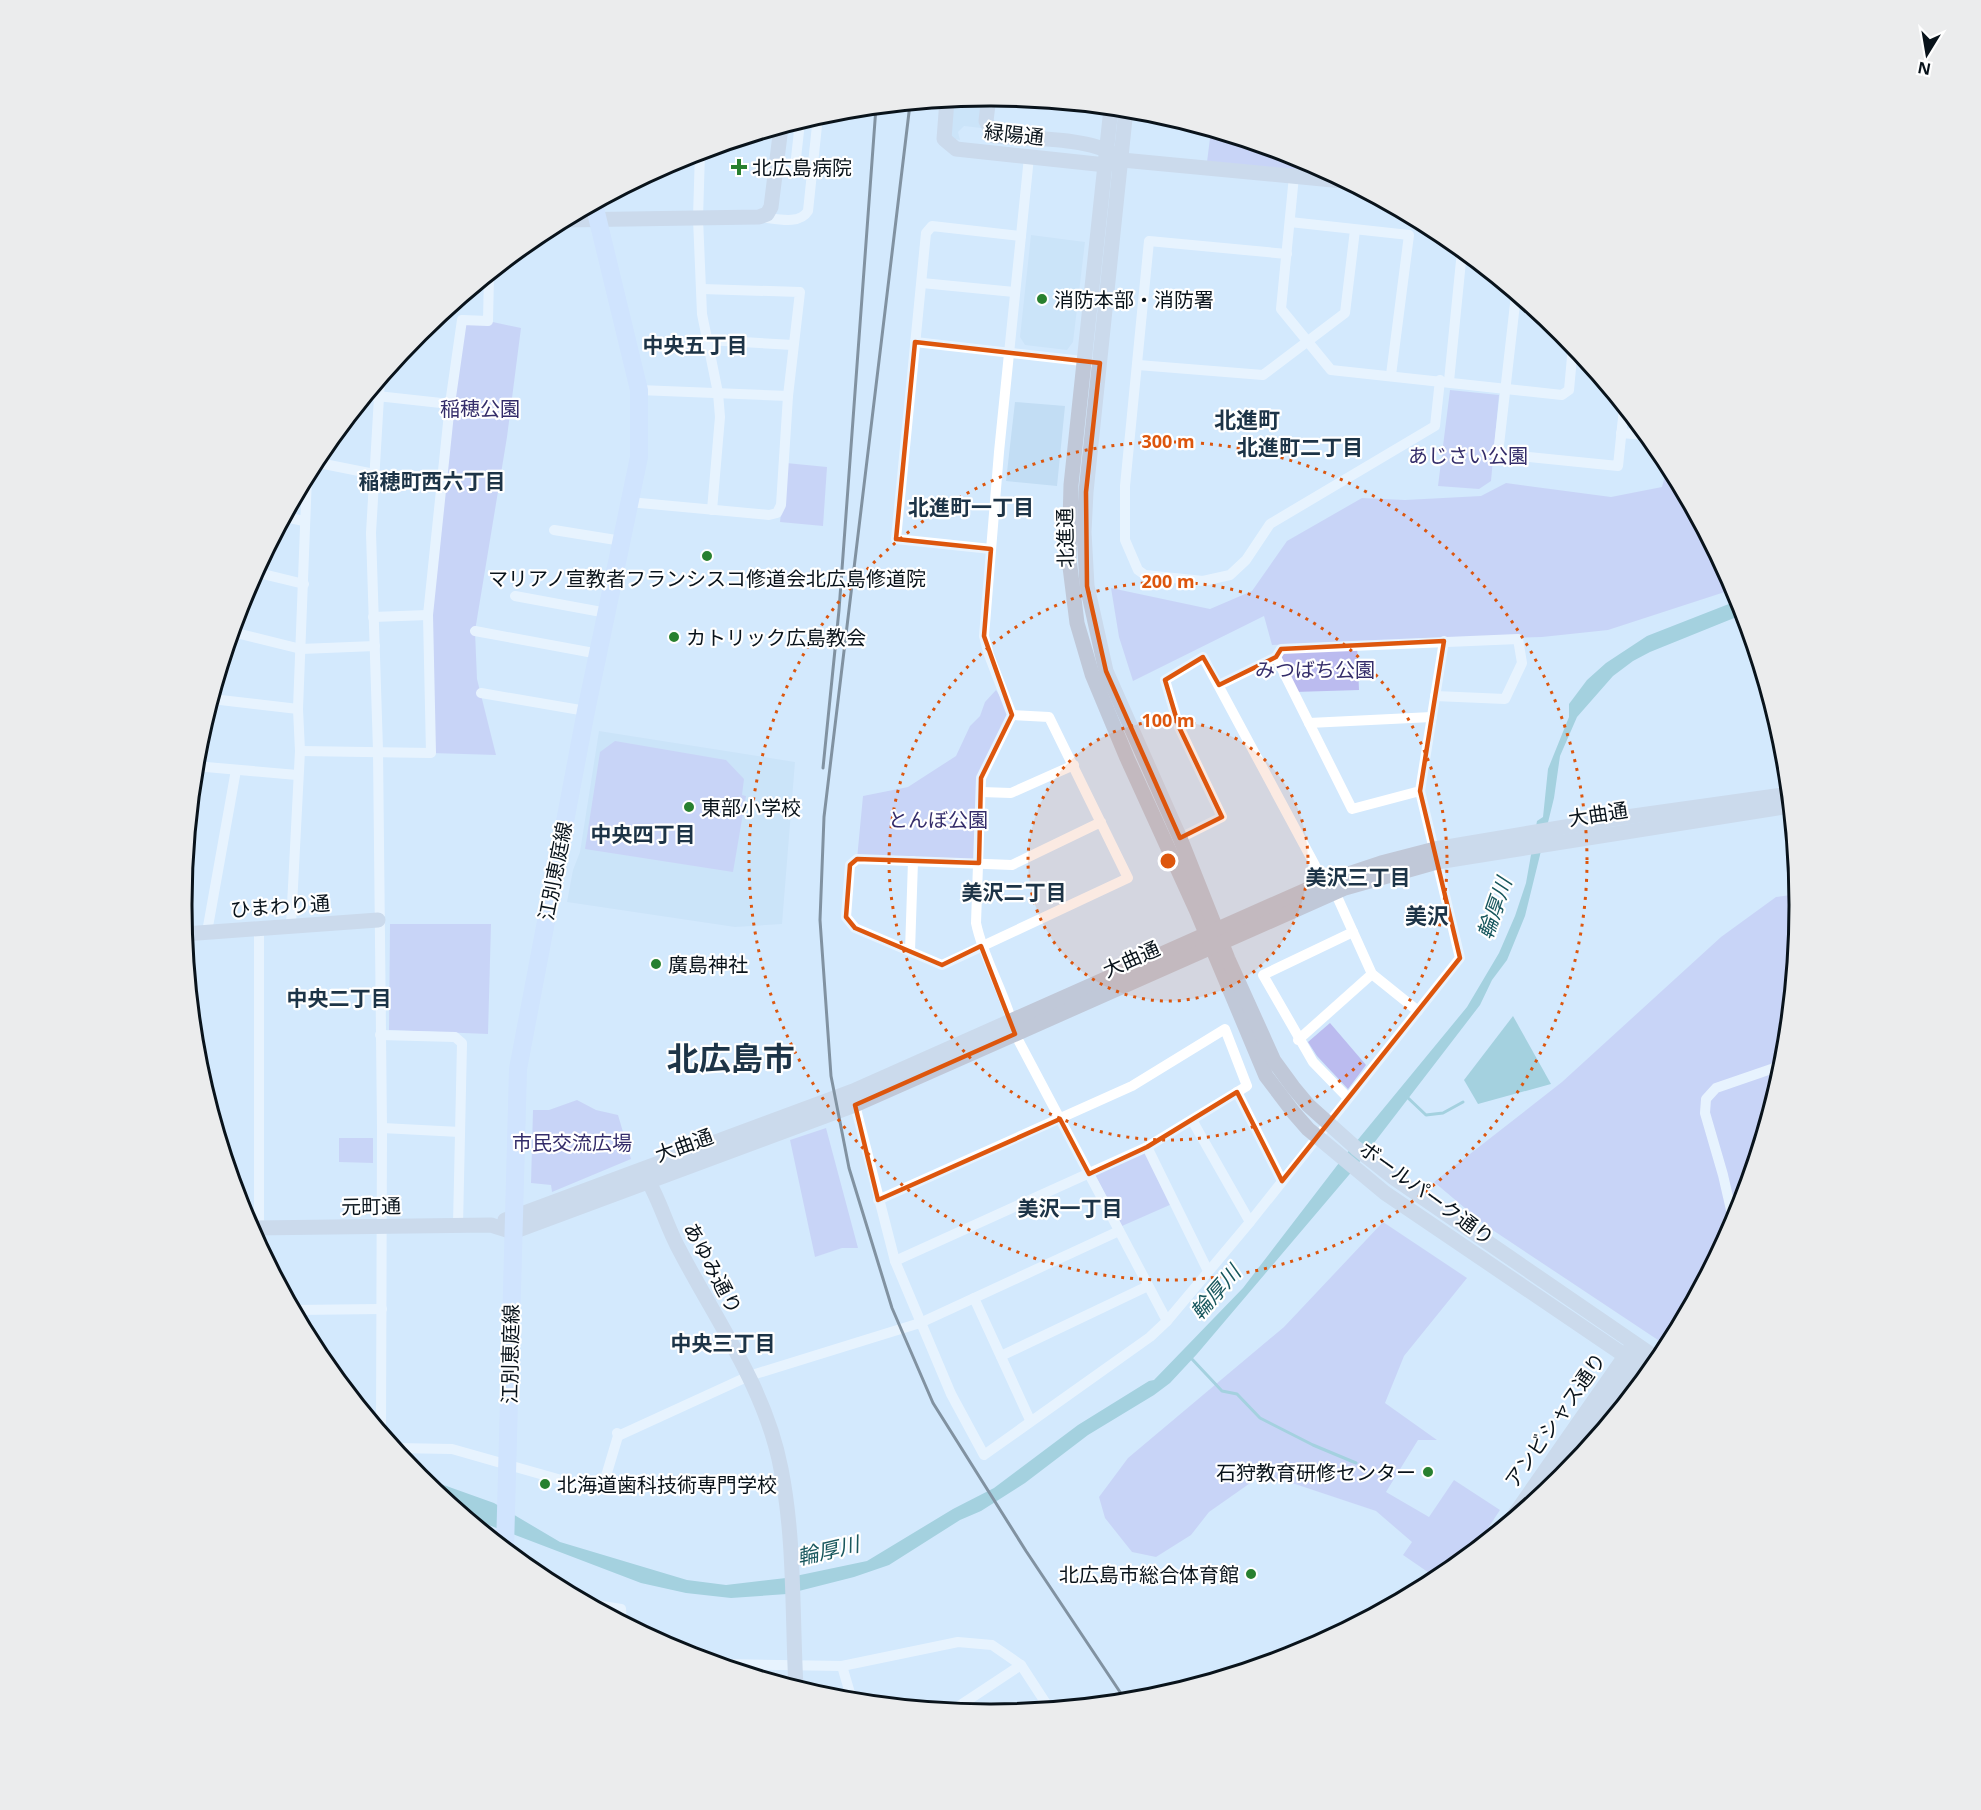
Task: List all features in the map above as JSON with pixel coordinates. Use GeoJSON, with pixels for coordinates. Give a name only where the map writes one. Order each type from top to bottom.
{"type":"FeatureCollection","features":[{"type":"Feature","properties":{"kind":"main road","name":"江別恵庭線"},"geometry":{"type":"LineString","coordinates":[[505,1539],[518,1069],[586,711],[639,457],[639,390],[596,212]]}},
{"type":"Feature","properties":{"kind":"street","name":"緑陽通"},"geometry":{"type":"LineString","coordinates":[[988,106],[986,122],[994,136],[1083,145],[1106,158]]}},
{"type":"Feature","properties":{"kind":"street","name":"緑陽通"},"geometry":{"type":"LineString","coordinates":[[946,108],[944,139],[949,146],[956,149],[1029,157],[1106,158],[1322,179]]}},
{"type":"Feature","properties":{"kind":"street","name":"北進通"},"geometry":{"type":"LineString","coordinates":[[1110,116],[1083,532],[1087,586],[1106,671],[1180,838],[1213,938]]}},
{"type":"Feature","properties":{"kind":"street","name":"北進通"},"geometry":{"type":"LineString","coordinates":[[1125,118],[1122,160],[1068,528],[1069,559],[1077,623],[1092,674],[1213,938]]}},
{"type":"Feature","properties":{"kind":"street"},"geometry":{"type":"LineString","coordinates":[[596,212],[698,218],[759,217],[796,220],[805,216],[817,126]]}},
{"type":"Feature","properties":{"kind":"street"},"geometry":{"type":"LineString","coordinates":[[799,130],[795,167],[813,169]]}},
{"type":"Feature","properties":{"kind":"street"},"geometry":{"type":"LineString","coordinates":[[759,217],[767,214],[771,207],[780,135]]}},
{"type":"Feature","properties":{"kind":"street"},"geometry":{"type":"LineString","coordinates":[[1029,157],[1014,292],[984,636],[988,655],[1012,715],[981,778],[976,923],[981,946],[1014,1027],[1167,1322]]}},
{"type":"Feature","properties":{"kind":"street"},"geometry":{"type":"LineString","coordinates":[[700,162],[698,218],[702,314],[718,393],[720,417],[712,510]]}},
{"type":"Feature","properties":{"kind":"street"},"geometry":{"type":"LineString","coordinates":[[1294,176],[1281,309],[1331,370],[1562,394],[1569,390],[1572,358]]}},
{"type":"Feature","properties":{"kind":"street"},"geometry":{"type":"LineString","coordinates":[[1290,222],[1409,235],[1391,375]]}},
{"type":"Feature","properties":{"kind":"street"},"geometry":{"type":"LineString","coordinates":[[991,549],[896,539],[926,233],[932,226],[1021,236]]}},
{"type":"Feature","properties":{"kind":"street"},"geometry":{"type":"LineString","coordinates":[[1138,365],[1263,375],[1345,313],[1355,230]]}},
{"type":"Feature","properties":{"kind":"street"},"geometry":{"type":"LineString","coordinates":[[1287,254],[1149,241],[1125,486],[1125,540],[1138,570],[1145,575],[1203,581],[1230,575],[1246,560],[1270,524],[1435,426],[1444,380],[1461,260]]}},
{"type":"Feature","properties":{"kind":"street"},"geometry":{"type":"LineString","coordinates":[[922,283],[1014,292]]}},
{"type":"Feature","properties":{"kind":"street"},"geometry":{"type":"LineString","coordinates":[[300,751],[378,750],[431,753],[428,615],[450,404],[462,320],[488,321],[489,285]]}},
{"type":"Feature","properties":{"kind":"street"},"geometry":{"type":"LineString","coordinates":[[629,502],[770,515],[777,513],[781,506],[788,396],[800,292],[702,289]]}},
{"type":"Feature","properties":{"kind":"street"},"geometry":{"type":"LineString","coordinates":[[1515,303],[1498,453],[1618,466],[1623,418]]}},
{"type":"Feature","properties":{"kind":"street"},"geometry":{"type":"LineString","coordinates":[[707,340],[793,345]]}},
{"type":"Feature","properties":{"kind":"street"},"geometry":{"type":"LineString","coordinates":[[915,342],[1093,362]]}},
{"type":"Feature","properties":{"kind":"street"},"geometry":{"type":"LineString","coordinates":[[639,390],[788,396]]}},
{"type":"Feature","properties":{"kind":"street"},"geometry":{"type":"LineString","coordinates":[[376,396],[450,404]]}},
{"type":"Feature","properties":{"kind":"street"},"geometry":{"type":"LineString","coordinates":[[373,400],[374,474],[371,533],[378,750],[382,1128],[381,1420]]}},
{"type":"Feature","properties":{"kind":"street"},"geometry":{"type":"LineString","coordinates":[[1621,433],[1635,434]]}},
{"type":"Feature","properties":{"kind":"street"},"geometry":{"type":"LineString","coordinates":[[325,464],[374,474]]}},
{"type":"Feature","properties":{"kind":"street"},"geometry":{"type":"LineString","coordinates":[[291,926],[300,751],[298,709],[306,495]]}},
{"type":"Feature","properties":{"kind":"street"},"geometry":{"type":"LineString","coordinates":[[292,519],[304,522]]}},
{"type":"Feature","properties":{"kind":"street"},"geometry":{"type":"LineString","coordinates":[[554,530],[621,541]]}},
{"type":"Feature","properties":{"kind":"street"},"geometry":{"type":"LineString","coordinates":[[264,574],[304,584]]}},
{"type":"Feature","properties":{"kind":"street"},"geometry":{"type":"LineString","coordinates":[[515,597],[607,613]]}},
{"type":"Feature","properties":{"kind":"street"},"geometry":{"type":"LineString","coordinates":[[373,617],[428,615]]}},
{"type":"Feature","properties":{"kind":"street"},"geometry":{"type":"LineString","coordinates":[[476,631],[599,654]]}},
{"type":"Feature","properties":{"kind":"street"},"geometry":{"type":"LineString","coordinates":[[239,634],[301,649],[375,646]]}},
{"type":"Feature","properties":{"kind":"street"},"geometry":{"type":"LineString","coordinates":[[1219,685],[1276,657],[1281,649],[1518,639],[1522,663],[1504,699],[1436,696]]}},
{"type":"Feature","properties":{"kind":"street"},"geometry":{"type":"LineString","coordinates":[[855,1105],[895,1262],[951,1394],[984,1455],[1030,1420],[1150,1337],[1167,1322],[1250,1222],[1460,958],[1420,791],[1444,641]]}},
{"type":"Feature","properties":{"kind":"street"},"geometry":{"type":"LineString","coordinates":[[1180,838],[1222,817],[1179,727],[1165,680],[1203,657],[1353,932],[1372,974],[1418,1011]]}},
{"type":"Feature","properties":{"kind":"street"},"geometry":{"type":"LineString","coordinates":[[1276,657],[1352,809],[1420,791]]}},
{"type":"Feature","properties":{"kind":"street"},"geometry":{"type":"LineString","coordinates":[[481,693],[586,711]]}},
{"type":"Feature","properties":{"kind":"street"},"geometry":{"type":"LineString","coordinates":[[219,700],[298,709]]}},
{"type":"Feature","properties":{"kind":"street"},"geometry":{"type":"LineString","coordinates":[[1012,715],[1048,717],[1074,765],[1128,878],[942,965],[855,928],[846,917],[850,865],[857,859],[1011,865],[1101,822]]}},
{"type":"Feature","properties":{"kind":"street"},"geometry":{"type":"LineString","coordinates":[[1309,723],[1432,717]]}},
{"type":"Feature","properties":{"kind":"street"},"geometry":{"type":"LineString","coordinates":[[981,792],[1011,793],[1074,765]]}},
{"type":"Feature","properties":{"kind":"street"},"geometry":{"type":"LineString","coordinates":[[204,767],[297,775]]}},
{"type":"Feature","properties":{"kind":"street"},"geometry":{"type":"LineString","coordinates":[[207,932],[236,770]]}},
{"type":"Feature","properties":{"kind":"street","name":"大曲通"},"geometry":{"type":"LineString","coordinates":[[645,1175],[855,1105],[1014,1027],[1329,887],[1386,875],[1436,856],[1781,795]]}},
{"type":"Feature","properties":{"kind":"street","name":"大曲通"},"geometry":{"type":"LineString","coordinates":[[1567,834],[1783,807]]}},
{"type":"Feature","properties":{"kind":"street"},"geometry":{"type":"LineString","coordinates":[[910,951],[913,861]]}},
{"type":"Feature","properties":{"kind":"street","name":"ひまわり通"},"geometry":{"type":"LineString","coordinates":[[193,933],[378,920]]}},
{"type":"Feature","properties":{"kind":"street"},"geometry":{"type":"LineString","coordinates":[[255,1216],[259,928]]}},
{"type":"Feature","properties":{"kind":"street"},"geometry":{"type":"LineString","coordinates":[[1348,1098],[1313,1062],[1298,1040],[1263,975],[1353,932]]}},
{"type":"Feature","properties":{"kind":"street","name":"ボールパーク通り"},"geometry":{"type":"LineString","coordinates":[[1213,938],[1275,1061],[1293,1087],[1318,1114],[1394,1178],[1650,1354]]}},
{"type":"Feature","properties":{"kind":"street","name":"ボールパーク通り"},"geometry":{"type":"LineString","coordinates":[[1213,938],[1266,1076],[1308,1129],[1385,1193],[1641,1367]]}},
{"type":"Feature","properties":{"kind":"street"},"geometry":{"type":"LineString","coordinates":[[1298,1040],[1372,974]]}},
{"type":"Feature","properties":{"kind":"street","name":"大曲通"},"geometry":{"type":"LineString","coordinates":[[513,1224],[645,1175],[1014,1027]]}},
{"type":"Feature","properties":{"kind":"street"},"geometry":{"type":"LineString","coordinates":[[878,1200],[1132,1086],[1225,1029],[1247,1086],[1147,1147],[895,1262]]}},
{"type":"Feature","properties":{"kind":"street"},"geometry":{"type":"LineString","coordinates":[[380,1035],[455,1037],[462,1042],[458,1226]]}},
{"type":"Feature","properties":{"kind":"street"},"geometry":{"type":"LineString","coordinates":[[1730,1206],[1705,1113],[1706,1099],[1716,1088],[1772,1069]]}},
{"type":"Feature","properties":{"kind":"street"},"geometry":{"type":"LineString","coordinates":[[1237,1092],[1282,1181]]}},
{"type":"Feature","properties":{"kind":"street"},"geometry":{"type":"LineString","coordinates":[[1192,1120],[1250,1222]]}},
{"type":"Feature","properties":{"kind":"street"},"geometry":{"type":"LineString","coordinates":[[382,1128],[460,1132]]}},
{"type":"Feature","properties":{"kind":"street"},"geometry":{"type":"LineString","coordinates":[[1147,1147],[1208,1271]]}},
{"type":"Feature","properties":{"kind":"street","name":"あゆみ通り"},"geometry":{"type":"LineString","coordinates":[[645,1175],[667,1227],[760,1397],[777,1451],[782,1471],[790,1559],[794,1665]]}},
{"type":"Feature","properties":{"kind":"street","name":"元町通"},"geometry":{"type":"LineString","coordinates":[[261,1228],[513,1224]]}},
{"type":"Feature","properties":{"kind":"street"},"geometry":{"type":"LineString","coordinates":[[406,1448],[452,1449],[593,1489],[603,1486],[617,1434],[749,1376],[920,1323],[1119,1231]]}},
{"type":"Feature","properties":{"kind":"street"},"geometry":{"type":"LineString","coordinates":[[1001,1356],[1148,1286]]}},
{"type":"Feature","properties":{"kind":"street"},"geometry":{"type":"LineString","coordinates":[[974,1298],[1030,1420]]}},
{"type":"Feature","properties":{"kind":"street"},"geometry":{"type":"LineString","coordinates":[[303,1310],[382,1309]]}},
{"type":"Feature","properties":{"kind":"street","name":"アンビシャス通り"},"geometry":{"type":"LineString","coordinates":[[1575,1449],[1639,1346]]}},
{"type":"Feature","properties":{"kind":"street","name":"アンビシャス通り"},"geometry":{"type":"LineString","coordinates":[[1533,1490],[1631,1359]]}},
{"type":"Feature","properties":{"kind":"street"},"geometry":{"type":"LineString","coordinates":[[745,1664],[842,1666],[958,1642],[992,1645],[1021,1665],[1045,1702]]}},
{"type":"Feature","properties":{"kind":"street"},"geometry":{"type":"LineString","coordinates":[[794,1665],[795,1679]]}},
{"type":"Feature","properties":{"kind":"street"},"geometry":{"type":"LineString","coordinates":[[964,1703],[1021,1665]]}},
{"type":"Feature","properties":{"kind":"street"},"geometry":{"type":"LineString","coordinates":[[842,1666],[849,1691]]}},
{"type":"Feature","properties":{"kind":"highlighted area"},"geometry":{"type":"Polygon","coordinates":[[[915,342],[1100,363],[1086,492],[1087,586],[1106,671],[1180,838],[1222,817],[1179,727],[1165,680],[1203,657],[1219,685],[1276,657],[1281,649],[1444,641],[1420,791],[1460,958],[1282,1181],[1237,1092],[1147,1147],[1089,1174],[1060,1119],[878,1200],[855,1105],[1015,1034],[981,946],[942,965],[855,928],[846,917],[850,865],[857,859],[979,863],[981,778],[1012,715],[984,636],[991,549],[896,539],[915,342]]]}},
{"type":"Feature","properties":{"kind":"shaded area"},"geometry":{"type":"Polygon","coordinates":[[[984,106],[981,128],[964,126],[958,132],[960,140],[950,138],[953,107],[984,106]]]}},
{"type":"Feature","properties":{"kind":"shaded area"},"geometry":{"type":"Polygon","coordinates":[[[1031,235],[1085,242],[1073,342],[1067,350],[1025,345],[1020,337],[1031,235]]]}},
{"type":"Feature","properties":{"kind":"shaded area"},"geometry":{"type":"Polygon","coordinates":[[[1015,402],[1065,406],[1057,486],[1006,481],[1015,402]]]}},
{"type":"Feature","properties":{"kind":"shaded area"},"geometry":{"type":"Polygon","coordinates":[[[1730,604],[1735,618],[1633,661],[1613,676],[1577,717],[1560,756],[1554,798],[1525,916],[1507,960],[1492,980],[1480,1005],[1354,1169],[1197,1354],[1170,1383],[1154,1395],[1088,1435],[1025,1483],[981,1511],[960,1520],[889,1565],[854,1577],[787,1594],[731,1598],[686,1593],[641,1583],[488,1525],[441,1484],[494,1503],[560,1542],[687,1580],[726,1585],[786,1578],[867,1561],[953,1509],[994,1488],[1078,1425],[1154,1380],[1243,1288],[1342,1159],[1467,1007],[1499,953],[1515,916],[1526,883],[1537,821],[1543,817],[1548,769],[1569,717],[1569,704],[1587,680],[1606,663],[1647,636],[1730,604]]]}},
{"type":"Feature","properties":{"kind":"shaded area","name":"東部小学校"},"geometry":{"type":"Polygon","coordinates":[[[599,731],[795,762],[782,924],[735,927],[567,902],[573,870],[580,852],[599,731]]]}},
{"type":"Feature","properties":{"kind":"shaded area"},"geometry":{"type":"Polygon","coordinates":[[[1513,1016],[1551,1084],[1478,1104],[1464,1080],[1513,1016]]]}},
{"type":"Feature","properties":{"kind":"green space"},"geometry":{"type":"Polygon","coordinates":[[[1210,138],[1247,149],[1323,179],[1206,170],[1210,138]]]}},
{"type":"Feature","properties":{"kind":"green space","name":"稲穂公園"},"geometry":{"type":"Polygon","coordinates":[[[462,320],[488,321],[521,328],[507,437],[475,631],[477,679],[496,755],[431,753],[428,615],[462,320]]]}},
{"type":"Feature","properties":{"kind":"green space","name":"あじさい公園"},"geometry":{"type":"Polygon","coordinates":[[[1450,390],[1499,395],[1491,481],[1479,489],[1438,486],[1450,390]]]}},
{"type":"Feature","properties":{"kind":"green space"},"geometry":{"type":"Polygon","coordinates":[[[786,463],[827,467],[823,526],[780,522],[786,463]]]}},
{"type":"Feature","properties":{"kind":"green space"},"geometry":{"type":"Polygon","coordinates":[[[1664,478],[1707,552],[1725,592],[1608,630],[1542,637],[1272,645],[1264,616],[1133,681],[1119,637],[1111,588],[1210,609],[1252,591],[1287,541],[1362,498],[1405,500],[1481,496],[1506,483],[1611,497],[1662,487],[1664,478]]]}},
{"type":"Feature","properties":{"kind":"green space","name":"みつばち公園"},"geometry":{"type":"Polygon","coordinates":[[[1357,645],[1359,690],[1294,692],[1276,657],[1281,649],[1357,645]]]}},
{"type":"Feature","properties":{"kind":"green space","name":"とんぼ公園"},"geometry":{"type":"Polygon","coordinates":[[[996,690],[1012,715],[981,778],[979,863],[857,859],[863,796],[908,787],[956,756],[970,726],[980,716],[985,702],[996,690]]]}},
{"type":"Feature","properties":{"kind":"green space"},"geometry":{"type":"Polygon","coordinates":[[[615,741],[726,760],[744,779],[742,795],[746,796],[733,872],[585,849],[600,752],[615,741]]]}},
{"type":"Feature","properties":{"kind":"green space"},"geometry":{"type":"Polygon","coordinates":[[[1789,895],[1787,957],[1774,1061],[1762,1112],[1747,1162],[1707,1258],[1659,1341],[1485,1225],[1434,1182],[1562,1082],[1721,937],[1776,897],[1789,895]]]}},
{"type":"Feature","properties":{"kind":"green space"},"geometry":{"type":"Polygon","coordinates":[[[390,924],[491,924],[488,1034],[389,1030],[390,924]]]}},
{"type":"Feature","properties":{"kind":"green space"},"geometry":{"type":"Polygon","coordinates":[[[1330,1023],[1366,1065],[1348,1089],[1317,1056],[1308,1042],[1330,1023]]]}},
{"type":"Feature","properties":{"kind":"green space","name":"市民交流広場"},"geometry":{"type":"Polygon","coordinates":[[[577,1100],[596,1110],[618,1115],[631,1159],[552,1192],[551,1185],[531,1183],[533,1110],[549,1110],[577,1100]]]}},
{"type":"Feature","properties":{"kind":"green space"},"geometry":{"type":"Polygon","coordinates":[[[826,1128],[858,1248],[842,1248],[815,1257],[790,1140],[826,1128]]]}},
{"type":"Feature","properties":{"kind":"green space"},"geometry":{"type":"Polygon","coordinates":[[[339,1138],[373,1138],[373,1163],[339,1162],[339,1138]]]}},
{"type":"Feature","properties":{"kind":"green space"},"geometry":{"type":"Polygon","coordinates":[[[1146,1151],[1172,1204],[1122,1226],[1095,1175],[1146,1151]]]}},
{"type":"Feature","properties":{"kind":"green space"},"geometry":{"type":"Polygon","coordinates":[[[1383,1222],[1467,1278],[1404,1356],[1385,1403],[1437,1440],[1418,1440],[1386,1492],[1429,1517],[1454,1480],[1500,1510],[1487,1530],[1429,1572],[1403,1555],[1412,1542],[1376,1511],[1286,1481],[1256,1479],[1209,1512],[1191,1535],[1156,1557],[1132,1552],[1105,1518],[1099,1497],[1128,1458],[1284,1327],[1383,1222]]]}},
{"type":"Feature","properties":{"kind":"waterway"},"geometry":{"type":"LineString","coordinates":[[1406,1096],[1426,1115],[1443,1113],[1463,1102]]}},
{"type":"Feature","properties":{"kind":"waterway"},"geometry":{"type":"LineString","coordinates":[[1191,1358],[1222,1391],[1237,1394],[1260,1418],[1313,1445],[1356,1463]]}},
{"type":"Feature","properties":{"kind":"railway"},"geometry":{"type":"LineString","coordinates":[[909,111],[824,817],[820,920],[831,1076],[849,1168],[892,1308],[933,1403],[1026,1551],[1120,1693]]}},
{"type":"Feature","properties":{"kind":"railway"},"geometry":{"type":"LineString","coordinates":[[823,768],[839,610],[875,115]]}},
{"type":"Feature","properties":{"kind":"place","name":"北広島病院"},"geometry":{"type":"Point","coordinates":[739,167]}},
{"type":"Feature","properties":{"kind":"place","name":"消防本部・消防署"},"geometry":{"type":"Point","coordinates":[1042,299]}},
{"type":"Feature","properties":{"kind":"place","name":"マリアノ宣教者フランシスコ修道会北広島修道院"},"geometry":{"type":"Point","coordinates":[707,556]}},
{"type":"Feature","properties":{"kind":"place","name":"カトリック広島教会"},"geometry":{"type":"Point","coordinates":[674,637]}},
{"type":"Feature","properties":{"kind":"place","name":"東部小学校"},"geometry":{"type":"Point","coordinates":[689,807]}},
{"type":"Feature","properties":{"kind":"place","name":"廣島神社"},"geometry":{"type":"Point","coordinates":[656,964]}},
{"type":"Feature","properties":{"kind":"place","name":"石狩教育研修センター"},"geometry":{"type":"Point","coordinates":[1428,1472]}},
{"type":"Feature","properties":{"kind":"place","name":"北海道歯科技術専門学校"},"geometry":{"type":"Point","coordinates":[545,1484]}},
{"type":"Feature","properties":{"kind":"place","name":"北広島市総合体育館"},"geometry":{"type":"Point","coordinates":[1251,1574]}},
{"type":"Feature","properties":{"kind":"district","name":"中央五丁目"},"geometry":{"type":"Point","coordinates":[695,345]}},
{"type":"Feature","properties":{"kind":"district","name":"北進町"},"geometry":{"type":"Point","coordinates":[1247,419]}},
{"type":"Feature","properties":{"kind":"district","name":"北進町二丁目"},"geometry":{"type":"Point","coordinates":[1300,447]}},
{"type":"Feature","properties":{"kind":"district","name":"稲穂町西六丁目"},"geometry":{"type":"Point","coordinates":[432,481]}},
{"type":"Feature","properties":{"kind":"district","name":"北進町一丁目"},"geometry":{"type":"Point","coordinates":[971,507]}},
{"type":"Feature","properties":{"kind":"district","name":"中央四丁目"},"geometry":{"type":"Point","coordinates":[643,834]}},
{"type":"Feature","properties":{"kind":"district","name":"美沢三丁目"},"geometry":{"type":"Point","coordinates":[1358,877]}},
{"type":"Feature","properties":{"kind":"district","name":"美沢二丁目"},"geometry":{"type":"Point","coordinates":[1014,892]}},
{"type":"Feature","properties":{"kind":"district","name":"美沢"},"geometry":{"type":"Point","coordinates":[1427,915]}},
{"type":"Feature","properties":{"kind":"district","name":"中央二丁目"},"geometry":{"type":"Point","coordinates":[339,998]}},
{"type":"Feature","properties":{"kind":"district","name":"北広島市"},"geometry":{"type":"Point","coordinates":[731,1057]}},
{"type":"Feature","properties":{"kind":"district","name":"美沢一丁目"},"geometry":{"type":"Point","coordinates":[1070,1208]}},
{"type":"Feature","properties":{"kind":"district","name":"中央三丁目"},"geometry":{"type":"Point","coordinates":[723,1343]}},
{"type":"Feature","properties":{"kind":"water label","name":"輪厚川"},"geometry":{"type":"Point","coordinates":[1494,908]}},
{"type":"Feature","properties":{"kind":"water label","name":"輪厚川"},"geometry":{"type":"Point","coordinates":[1215,1292]}},
{"type":"Feature","properties":{"kind":"water label","name":"輪厚川"},"geometry":{"type":"Point","coordinates":[828,1550]}}]}
